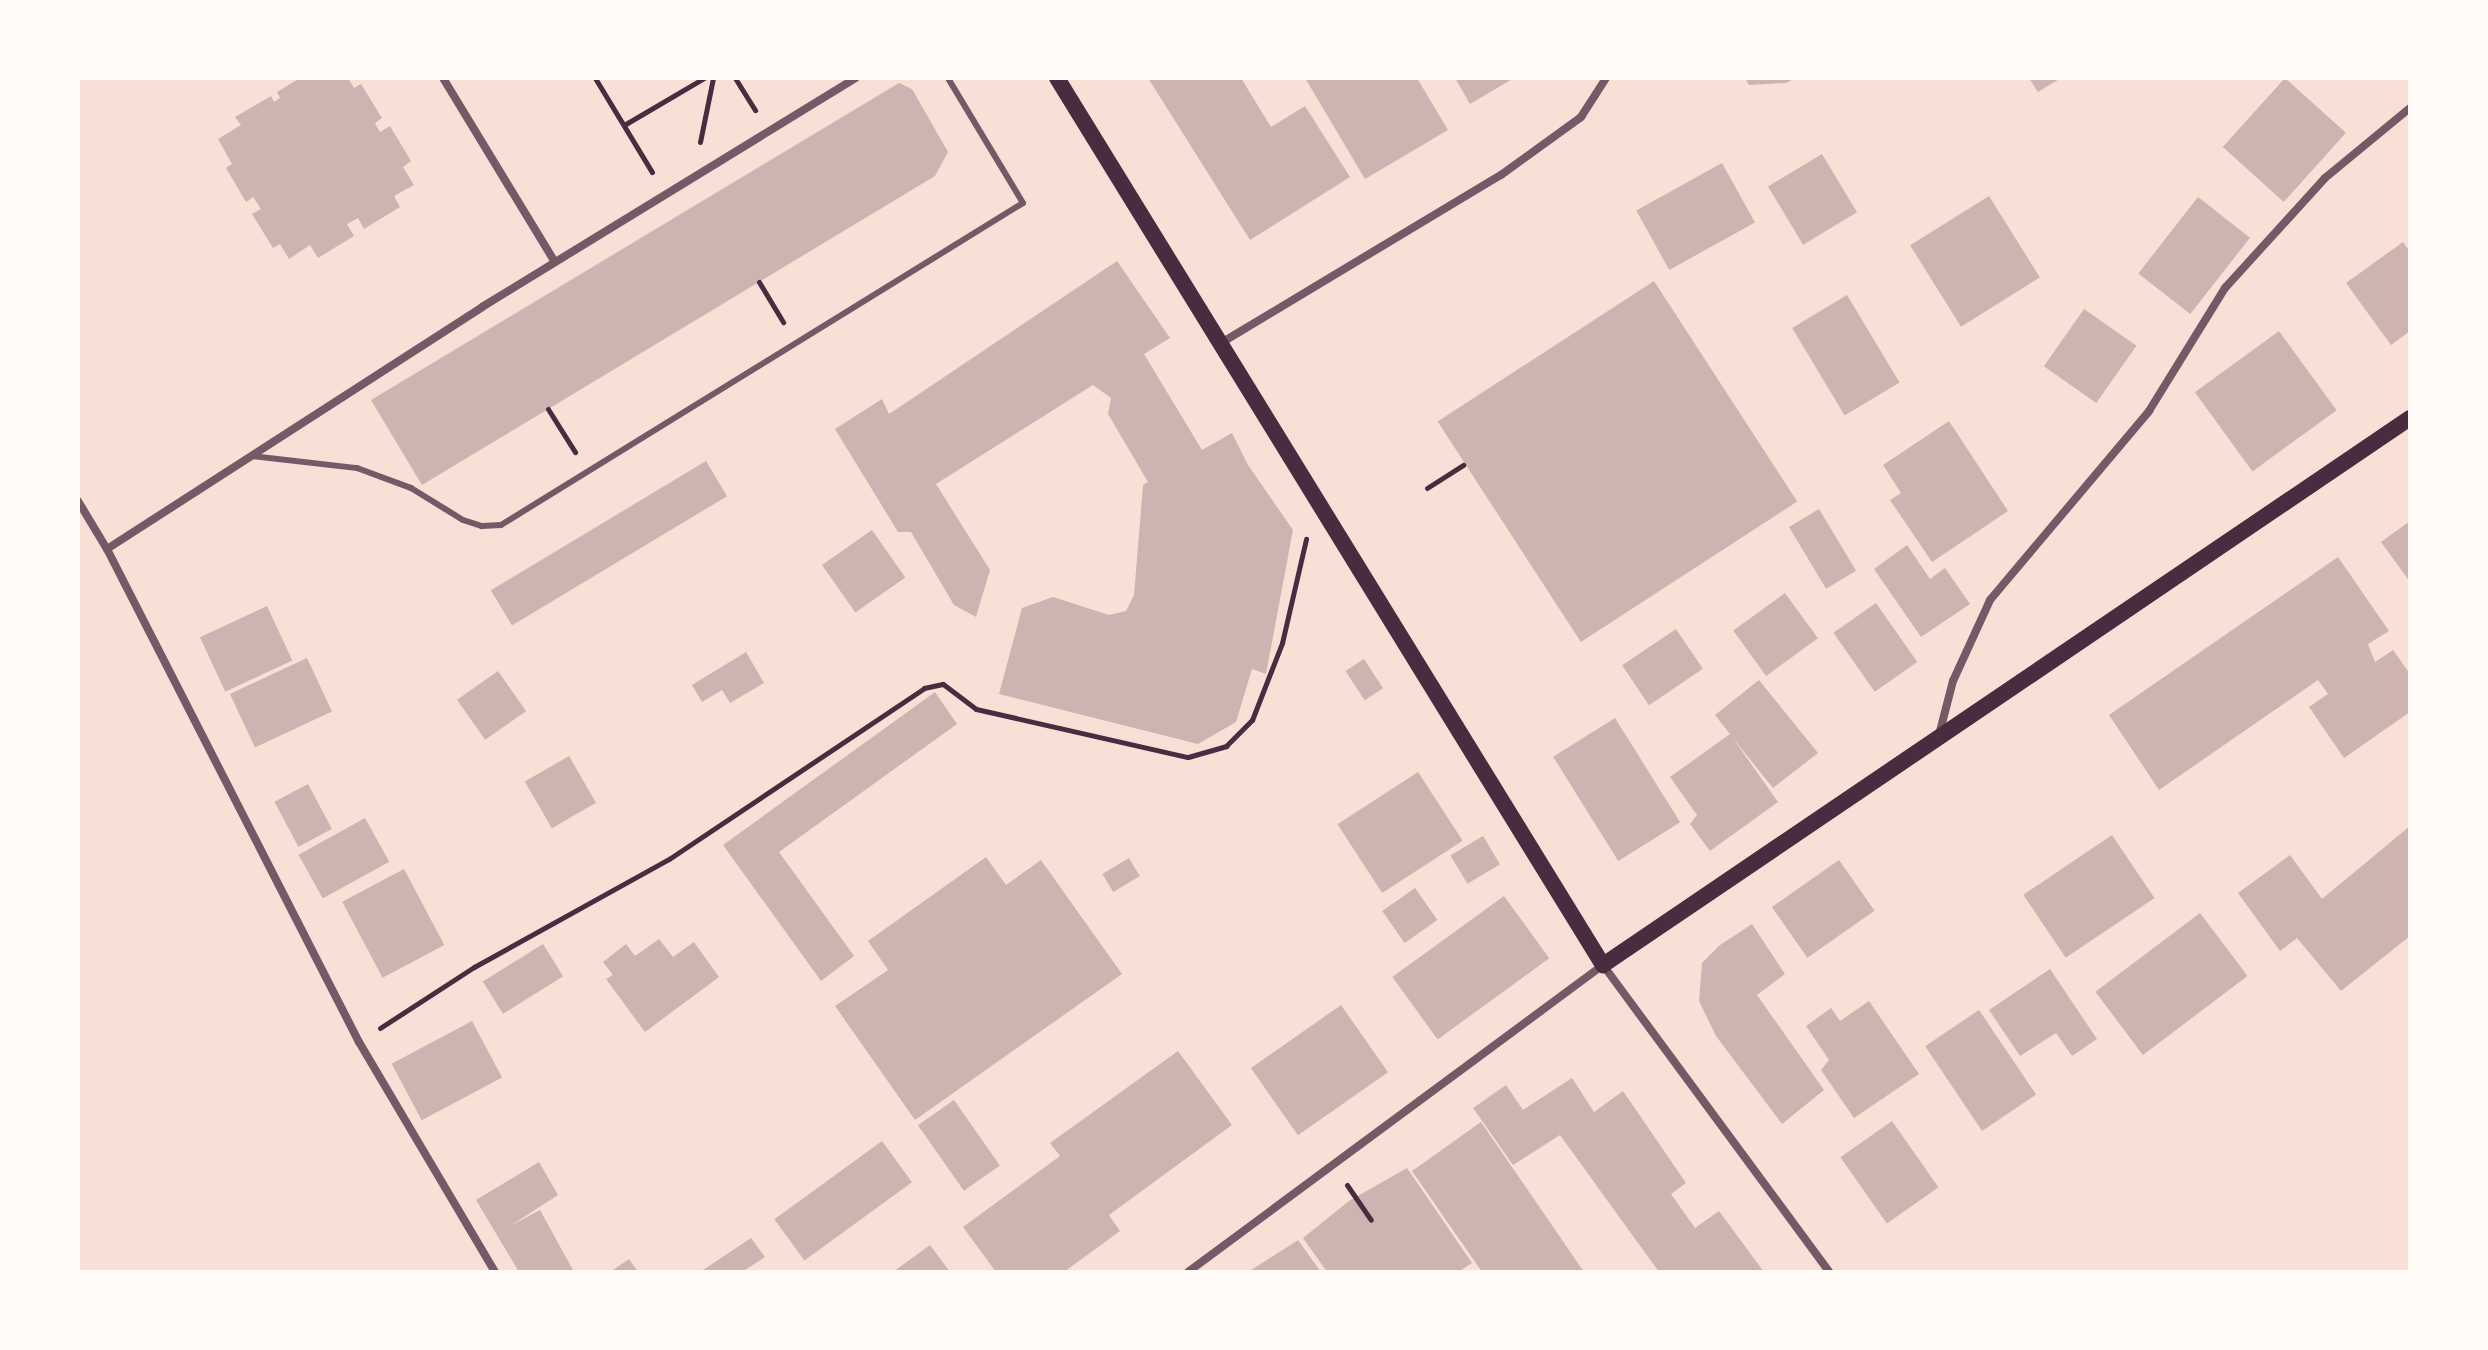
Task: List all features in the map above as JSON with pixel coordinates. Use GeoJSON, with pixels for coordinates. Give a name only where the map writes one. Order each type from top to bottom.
{"type":"FeatureCollection","features":[{"type":"Feature","properties":{"kind":"main road"},"geometry":{"type":"LineString","coordinates":[[1057,78],[1603,965],[2410,418]]}},
{"type":"Feature","properties":{"kind":"street"},"geometry":{"type":"LineString","coordinates":[[443,78],[555,262]]}},
{"type":"Feature","properties":{"kind":"street"},"geometry":{"type":"LineString","coordinates":[[107,549],[555,262],[855,78]]}},
{"type":"Feature","properties":{"kind":"street"},"geometry":{"type":"LineString","coordinates":[[1221,343],[1501,175],[1581,117],[1606,78]]}},
{"type":"Feature","properties":{"kind":"street"},"geometry":{"type":"LineString","coordinates":[[1938,737],[1953,681],[1990,600],[2149,411],[2225,288],[2325,178],[2410,108]]}},
{"type":"Feature","properties":{"kind":"street"},"geometry":{"type":"LineString","coordinates":[[78,501],[107,549],[359,1042],[495,1272]]}},
{"type":"Feature","properties":{"kind":"street"},"geometry":{"type":"LineString","coordinates":[[1188,1272],[1603,965],[1829,1272]]}},
{"type":"Feature","properties":{"kind":"lane"},"geometry":{"type":"LineString","coordinates":[[251,456],[357,468],[411,488],[463,520],[482,526],[501,525],[1023,203],[948,78]]}},
{"type":"Feature","properties":{"kind":"path"},"geometry":{"type":"LineString","coordinates":[[595,78],[665,194]]}},
{"type":"Feature","properties":{"kind":"path"},"geometry":{"type":"LineString","coordinates":[[624,125],[704,78]]}},
{"type":"Feature","properties":{"kind":"path"},"geometry":{"type":"LineString","coordinates":[[693,176],[713,78]]}},
{"type":"Feature","properties":{"kind":"path"},"geometry":{"type":"LineString","coordinates":[[735,78],[768,131]]}},
{"type":"Feature","properties":{"kind":"path"},"geometry":{"type":"LineString","coordinates":[[759,282],[796,343]]}},
{"type":"Feature","properties":{"kind":"path"},"geometry":{"type":"LineString","coordinates":[[548,409],[588,473]]}},
{"type":"Feature","properties":{"kind":"path"},"geometry":{"type":"LineString","coordinates":[[1427,488],[1463,465]]}},
{"type":"Feature","properties":{"kind":"path"},"geometry":{"type":"LineString","coordinates":[[359,1042],[474,967],[669,859],[924,688],[943,684],[976,709],[1188,757],[1226,746],[1252,720],[1282,643],[1315,497]]}},
{"type":"Feature","properties":{"kind":"path"},"geometry":{"type":"LineString","coordinates":[[1333,1165],[1371,1220]]}},
{"type":"Feature","properties":{"kind":"building"},"geometry":{"type":"Polygon","coordinates":[[[300,78],[348,78],[354,88],[361,84],[382,118],[375,123],[380,132],[390,126],[411,161],[403,167],[414,185],[394,196],[400,207],[364,229],[358,218],[347,224],[354,236],[318,258],[310,245],[289,259],[280,244],[273,248],[252,214],[261,209],[253,197],[246,202],[226,168],[232,164],[218,139],[241,125],[235,117],[271,96],[274,102],[280,98],[277,92],[300,78]]]}},
{"type":"Feature","properties":{"kind":"building"},"geometry":{"type":"Polygon","coordinates":[[[1148,78],[1241,78],[1271,127],[1305,106],[1350,177],[1250,240],[1148,78]]]}},
{"type":"Feature","properties":{"kind":"building"},"geometry":{"type":"Polygon","coordinates":[[[1305,78],[1417,78],[1448,130],[1365,179],[1305,78]]]}},
{"type":"Feature","properties":{"kind":"building"},"geometry":{"type":"Polygon","coordinates":[[[1455,78],[1514,78],[1470,104],[1455,78]]]}},
{"type":"Feature","properties":{"kind":"building"},"geometry":{"type":"Polygon","coordinates":[[[1745,78],[1795,78],[1786,83],[1749,85],[1745,78]]]}},
{"type":"Feature","properties":{"kind":"building"},"geometry":{"type":"Polygon","coordinates":[[[2029,78],[2061,78],[2038,92],[2029,78]]]}},
{"type":"Feature","properties":{"kind":"building"},"geometry":{"type":"Polygon","coordinates":[[[2285,78],[2346,133],[2284,202],[2223,147],[2285,78]]]}},
{"type":"Feature","properties":{"kind":"building"},"geometry":{"type":"Polygon","coordinates":[[[899,83],[912,89],[948,152],[935,176],[422,485],[371,400],[899,83]]]}},
{"type":"Feature","properties":{"kind":"building"},"geometry":{"type":"Polygon","coordinates":[[[1822,154],[1857,212],[1803,245],[1768,186],[1822,154]]]}},
{"type":"Feature","properties":{"kind":"building"},"geometry":{"type":"Polygon","coordinates":[[[1722,163],[1755,222],[1669,270],[1636,211],[1722,163]]]}},
{"type":"Feature","properties":{"kind":"building"},"geometry":{"type":"Polygon","coordinates":[[[1989,196],[2040,277],[1961,327],[1910,245],[1989,196]]]}},
{"type":"Feature","properties":{"kind":"building"},"geometry":{"type":"Polygon","coordinates":[[[2198,197],[2250,238],[2190,314],[2138,273],[2198,197]]]}},
{"type":"Feature","properties":{"kind":"building"},"geometry":{"type":"Polygon","coordinates":[[[2403,242],[2410,252],[2410,331],[2391,345],[2346,283],[2403,242]]]}},
{"type":"Feature","properties":{"kind":"building"},"geometry":{"type":"Polygon","coordinates":[[[1117,261],[1170,338],[1144,354],[1202,450],[1232,433],[1248,465],[1293,530],[1266,674],[1252,669],[1236,722],[1198,744],[999,694],[1022,608],[1053,597],[1109,615],[1126,611],[1134,595],[1143,485],[1148,482],[1108,414],[1111,398],[1093,385],[936,484],[990,570],[976,617],[954,605],[911,532],[898,532],[835,429],[882,399],[889,414],[1117,261]]]}},
{"type":"Feature","properties":{"kind":"building"},"geometry":{"type":"Polygon","coordinates":[[[1654,281],[1797,502],[1581,642],[1438,422],[1654,281]]]}},
{"type":"Feature","properties":{"kind":"building"},"geometry":{"type":"Polygon","coordinates":[[[1847,295],[1900,382],[1845,415],[1792,328],[1847,295]]]}},
{"type":"Feature","properties":{"kind":"building"},"geometry":{"type":"Polygon","coordinates":[[[2084,309],[2136,346],[2096,403],[2044,366],[2084,309]]]}},
{"type":"Feature","properties":{"kind":"building"},"geometry":{"type":"Polygon","coordinates":[[[2279,331],[2337,410],[2252,471],[2195,392],[2279,331]]]}},
{"type":"Feature","properties":{"kind":"building"},"geometry":{"type":"Polygon","coordinates":[[[1949,421],[2008,511],[1932,562],[1890,500],[1901,493],[1883,465],[1949,421]]]}},
{"type":"Feature","properties":{"kind":"building"},"geometry":{"type":"Polygon","coordinates":[[[706,461],[727,496],[512,625],[491,590],[706,461]]]}},
{"type":"Feature","properties":{"kind":"building"},"geometry":{"type":"Polygon","coordinates":[[[1819,509],[1856,571],[1826,589],[1789,527],[1819,509]]]}},
{"type":"Feature","properties":{"kind":"building"},"geometry":{"type":"Polygon","coordinates":[[[2410,521],[2410,582],[2381,542],[2410,521]]]}},
{"type":"Feature","properties":{"kind":"building"},"geometry":{"type":"Polygon","coordinates":[[[872,530],[905,578],[855,612],[822,565],[872,530]]]}},
{"type":"Feature","properties":{"kind":"building"},"geometry":{"type":"Polygon","coordinates":[[[1907,545],[1930,579],[1945,568],[1970,604],[1921,637],[1874,569],[1907,545]]]}},
{"type":"Feature","properties":{"kind":"building"},"geometry":{"type":"Polygon","coordinates":[[[2338,557],[2389,631],[2368,644],[2375,662],[2393,650],[2410,674],[2410,712],[2344,758],[2309,707],[2328,694],[2318,680],[2159,790],[2109,715],[2338,557]]]}},
{"type":"Feature","properties":{"kind":"building"},"geometry":{"type":"Polygon","coordinates":[[[1785,593],[1818,638],[1766,676],[1733,631],[1785,593]]]}},
{"type":"Feature","properties":{"kind":"building"},"geometry":{"type":"Polygon","coordinates":[[[1876,603],[1917,662],[1875,692],[1833,633],[1876,603]]]}},
{"type":"Feature","properties":{"kind":"building"},"geometry":{"type":"Polygon","coordinates":[[[267,606],[292,660],[225,692],[200,637],[267,606]]]}},
{"type":"Feature","properties":{"kind":"building"},"geometry":{"type":"Polygon","coordinates":[[[1676,629],[1703,669],[1649,705],[1622,665],[1676,629]]]}},
{"type":"Feature","properties":{"kind":"building"},"geometry":{"type":"Polygon","coordinates":[[[746,652],[764,683],[730,703],[722,690],[702,702],[692,685],[746,652]]]}},
{"type":"Feature","properties":{"kind":"building"},"geometry":{"type":"Polygon","coordinates":[[[307,658],[332,711],[255,747],[230,694],[307,658]]]}},
{"type":"Feature","properties":{"kind":"building"},"geometry":{"type":"Polygon","coordinates":[[[1364,659],[1383,688],[1365,700],[1346,671],[1364,659]]]}},
{"type":"Feature","properties":{"kind":"building"},"geometry":{"type":"Polygon","coordinates":[[[498,671],[526,711],[485,740],[457,700],[498,671]]]}},
{"type":"Feature","properties":{"kind":"building"},"geometry":{"type":"Polygon","coordinates":[[[1759,680],[1818,753],[1773,788],[1732,737],[1778,802],[1710,851],[1690,824],[1697,815],[1670,777],[1730,734],[1715,715],[1759,680]]]}},
{"type":"Feature","properties":{"kind":"building"},"geometry":{"type":"Polygon","coordinates":[[[935,692],[957,724],[779,852],[854,956],[821,981],[723,845],[935,692]]]}},
{"type":"Feature","properties":{"kind":"building"},"geometry":{"type":"Polygon","coordinates":[[[1615,718],[1680,822],[1618,861],[1553,757],[1615,718]]]}},
{"type":"Feature","properties":{"kind":"building"},"geometry":{"type":"Polygon","coordinates":[[[569,756],[596,803],[552,828],[525,782],[569,756]]]}},
{"type":"Feature","properties":{"kind":"building"},"geometry":{"type":"Polygon","coordinates":[[[1418,772],[1463,841],[1382,893],[1337,824],[1418,772]]]}},
{"type":"Feature","properties":{"kind":"building"},"geometry":{"type":"Polygon","coordinates":[[[308,784],[332,829],[298,847],[274,802],[308,784]]]}},
{"type":"Feature","properties":{"kind":"building"},"geometry":{"type":"Polygon","coordinates":[[[365,818],[389,862],[323,899],[299,855],[365,818]]]}},
{"type":"Feature","properties":{"kind":"building"},"geometry":{"type":"Polygon","coordinates":[[[2410,826],[2410,936],[2341,991],[2297,938],[2280,951],[2238,893],[2290,855],[2322,899],[2410,826]]]}},
{"type":"Feature","properties":{"kind":"building"},"geometry":{"type":"Polygon","coordinates":[[[2112,835],[2154,898],[2066,958],[2023,895],[2112,835]]]}},
{"type":"Feature","properties":{"kind":"building"},"geometry":{"type":"Polygon","coordinates":[[[1483,836],[1500,864],[1467,884],[1450,856],[1483,836]]]}},
{"type":"Feature","properties":{"kind":"building"},"geometry":{"type":"Polygon","coordinates":[[[986,857],[1006,885],[1041,860],[1122,974],[915,1120],[835,1006],[888,970],[868,941],[986,857]]]}},
{"type":"Feature","properties":{"kind":"building"},"geometry":{"type":"Polygon","coordinates":[[[1129,858],[1140,876],[1113,892],[1102,874],[1129,858]]]}},
{"type":"Feature","properties":{"kind":"building"},"geometry":{"type":"Polygon","coordinates":[[[1839,860],[1875,911],[1807,958],[1772,907],[1839,860]]]}},
{"type":"Feature","properties":{"kind":"building"},"geometry":{"type":"Polygon","coordinates":[[[404,869],[444,945],[383,978],[342,902],[404,869]]]}},
{"type":"Feature","properties":{"kind":"building"},"geometry":{"type":"Polygon","coordinates":[[[1415,888],[1437,920],[1405,943],[1382,911],[1415,888]]]}},
{"type":"Feature","properties":{"kind":"building"},"geometry":{"type":"Polygon","coordinates":[[[1504,896],[1549,958],[1438,1039],[1392,977],[1504,896]]]}},
{"type":"Feature","properties":{"kind":"building"},"geometry":{"type":"Polygon","coordinates":[[[2200,913],[2248,976],[2143,1055],[2095,992],[2200,913]]]}},
{"type":"Feature","properties":{"kind":"building"},"geometry":{"type":"Polygon","coordinates":[[[1752,924],[1785,974],[1757,995],[1824,1090],[1782,1124],[1716,1036],[1699,1001],[1702,963],[1720,945],[1752,924]]]}},
{"type":"Feature","properties":{"kind":"building"},"geometry":{"type":"Polygon","coordinates":[[[659,939],[673,957],[694,942],[719,977],[645,1032],[606,979],[613,975],[603,962],[626,944],[635,956],[659,939]]]}},
{"type":"Feature","properties":{"kind":"building"},"geometry":{"type":"Polygon","coordinates":[[[543,944],[563,976],[503,1014],[483,982],[543,944]]]}},
{"type":"Feature","properties":{"kind":"building"},"geometry":{"type":"Polygon","coordinates":[[[2050,969],[2097,1039],[2072,1056],[2056,1033],[2020,1056],[1989,1010],[2050,969]]]}},
{"type":"Feature","properties":{"kind":"building"},"geometry":{"type":"Polygon","coordinates":[[[1869,1001],[1919,1074],[1854,1118],[1821,1070],[1829,1060],[1806,1026],[1831,1008],[1840,1021],[1869,1001]]]}},
{"type":"Feature","properties":{"kind":"building"},"geometry":{"type":"Polygon","coordinates":[[[1341,1005],[1388,1072],[1298,1135],[1251,1068],[1341,1005]]]}},
{"type":"Feature","properties":{"kind":"building"},"geometry":{"type":"Polygon","coordinates":[[[1979,1010],[2036,1095],[1982,1131],[1925,1046],[1979,1010]]]}},
{"type":"Feature","properties":{"kind":"building"},"geometry":{"type":"Polygon","coordinates":[[[472,1021],[502,1078],[422,1120],[392,1064],[472,1021]]]}},
{"type":"Feature","properties":{"kind":"building"},"geometry":{"type":"Polygon","coordinates":[[[1178,1051],[1232,1125],[1109,1215],[1120,1231],[1064,1272],[996,1272],[963,1227],[1060,1156],[1050,1143],[1178,1051]]]}},
{"type":"Feature","properties":{"kind":"building"},"geometry":{"type":"Polygon","coordinates":[[[1572,1078],[1594,1112],[1623,1091],[1686,1183],[1671,1194],[1695,1228],[1719,1211],[1764,1272],[1659,1272],[1560,1135],[1513,1165],[1473,1108],[1506,1085],[1523,1110],[1572,1078]]]}},
{"type":"Feature","properties":{"kind":"building"},"geometry":{"type":"Polygon","coordinates":[[[954,1100],[1000,1166],[964,1191],[918,1125],[954,1100]]]}},
{"type":"Feature","properties":{"kind":"building"},"geometry":{"type":"Polygon","coordinates":[[[1892,1121],[1938,1187],[1887,1223],[1840,1157],[1892,1121]]]}},
{"type":"Feature","properties":{"kind":"building"},"geometry":{"type":"Polygon","coordinates":[[[1481,1122],[1584,1272],[1482,1272],[1412,1171],[1481,1122]]]}},
{"type":"Feature","properties":{"kind":"building"},"geometry":{"type":"Polygon","coordinates":[[[882,1141],[912,1182],[804,1260],[774,1219],[882,1141]]]}},
{"type":"Feature","properties":{"kind":"building"},"geometry":{"type":"Polygon","coordinates":[[[539,1162],[558,1195],[510,1226],[540,1210],[574,1272],[519,1272],[476,1200],[539,1162]]]}},
{"type":"Feature","properties":{"kind":"building"},"geometry":{"type":"Polygon","coordinates":[[[1407,1168],[1472,1263],[1458,1272],[1327,1272],[1303,1238],[1349,1201],[1407,1168]]]}},
{"type":"Feature","properties":{"kind":"building"},"geometry":{"type":"Polygon","coordinates":[[[751,1238],[765,1257],[742,1272],[700,1272],[751,1238]]]}},
{"type":"Feature","properties":{"kind":"building"},"geometry":{"type":"Polygon","coordinates":[[[1298,1240],[1321,1272],[1248,1272],[1298,1240]]]}},
{"type":"Feature","properties":{"kind":"building"},"geometry":{"type":"Polygon","coordinates":[[[930,1245],[950,1272],[893,1272],[930,1245]]]}},
{"type":"Feature","properties":{"kind":"building"},"geometry":{"type":"Polygon","coordinates":[[[629,1259],[638,1272],[610,1272],[629,1259]]]}}]}
